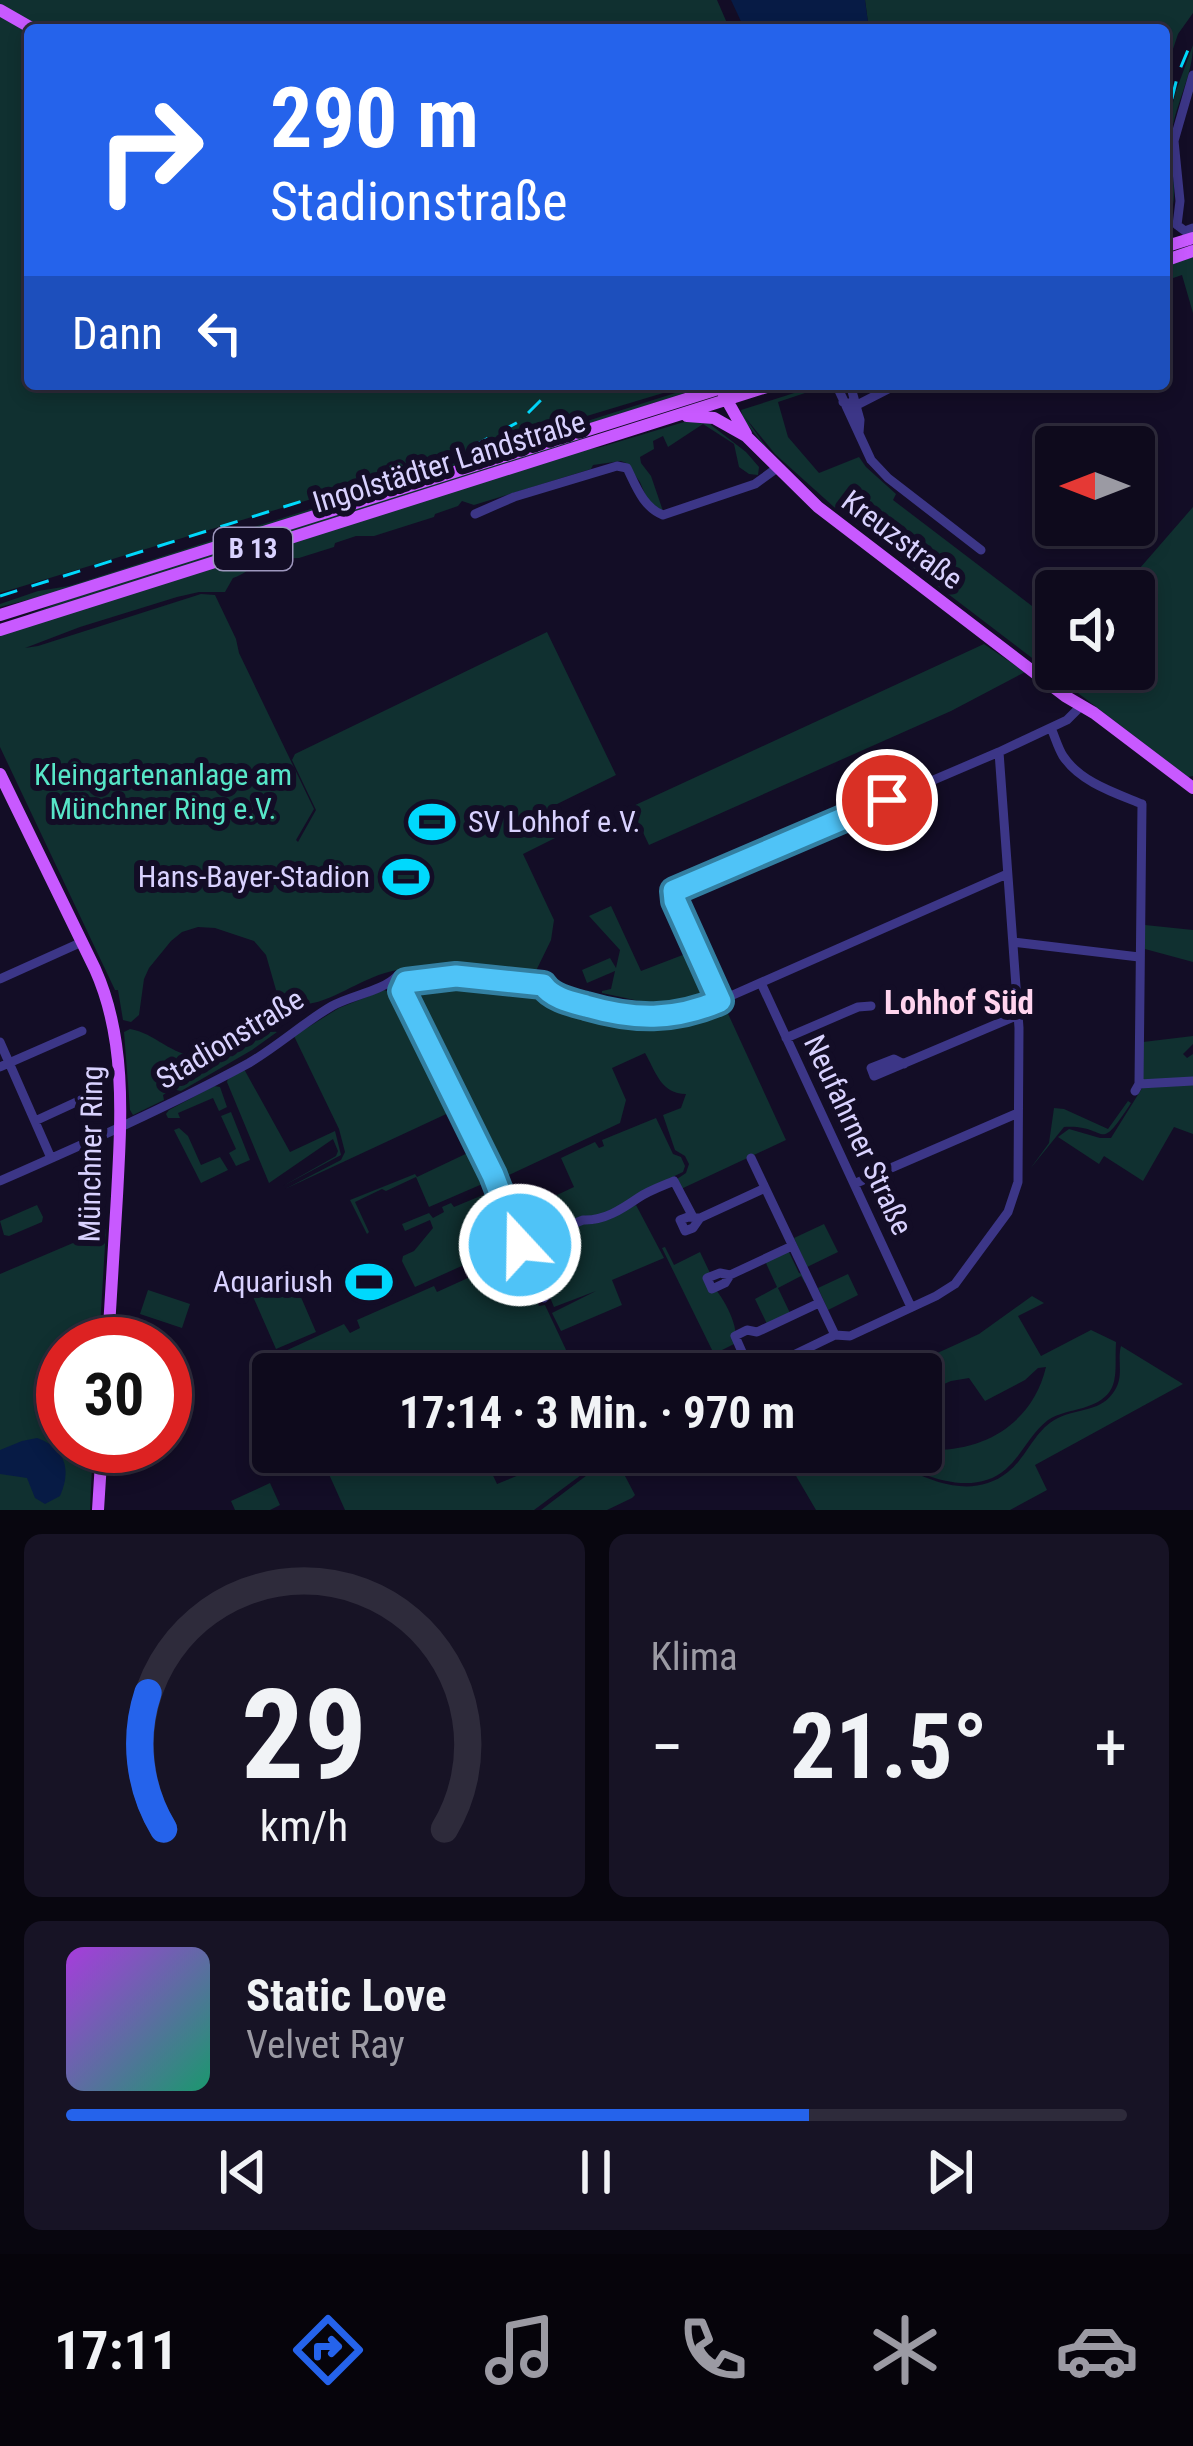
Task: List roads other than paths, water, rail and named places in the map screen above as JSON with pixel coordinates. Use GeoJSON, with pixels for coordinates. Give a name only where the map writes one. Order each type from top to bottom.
{"type":"FeatureCollection","features":[{"type":"Feature","properties":{"kind":"main road","name":"Ingolstädter Landstraße"},"geometry":{"type":"LineString","coordinates":[[0,630],[681,414],[715,392]]}},
{"type":"Feature","properties":{"kind":"main road","name":"Ingolstädter Landstraße"},"geometry":{"type":"LineString","coordinates":[[0,615],[715,392]]}},
{"type":"Feature","properties":{"kind":"main road","name":"Kreuzstraße"},"geometry":{"type":"LineString","coordinates":[[715,392],[730,424]]}},
{"type":"Feature","properties":{"kind":"main road","name":"Kreuzstraße"},"geometry":{"type":"LineString","coordinates":[[715,392],[746,436],[818,507],[1038,673],[1069,690],[1082,705],[1193,788]]}},
{"type":"Feature","properties":{"kind":"main road","name":"Kreuzstraße"},"geometry":{"type":"LineString","coordinates":[[681,414],[714,418],[746,436]]}},
{"type":"Feature","properties":{"kind":"main road","name":"Münchner Ring"},"geometry":{"type":"LineString","coordinates":[[0,774],[106,993],[112,1019],[120,1128],[110,1317]]}},
{"type":"Feature","properties":{"kind":"main road"},"geometry":{"type":"LineString","coordinates":[[98,1510],[100,1473]]}},
{"type":"Feature","properties":{"kind":"street"},"geometry":{"type":"LineString","coordinates":[[1177,225],[1180,201],[1174,141],[1193,75]]}},
{"type":"Feature","properties":{"kind":"street"},"geometry":{"type":"LineString","coordinates":[[1177,225],[1185,231],[1193,228]]}},
{"type":"Feature","properties":{"kind":"street"},"geometry":{"type":"LineString","coordinates":[[1170,228],[1177,225]]}},
{"type":"Feature","properties":{"kind":"street"},"geometry":{"type":"LineString","coordinates":[[852,390],[859,434],[872,460],[888,478],[981,550]]}},
{"type":"Feature","properties":{"kind":"street"},"geometry":{"type":"LineString","coordinates":[[857,405],[888,390]]}},
{"type":"Feature","properties":{"kind":"street"},"geometry":{"type":"LineString","coordinates":[[837,391],[857,405]]}},
{"type":"Feature","properties":{"kind":"street"},"geometry":{"type":"LineString","coordinates":[[837,391],[856,420]]}},
{"type":"Feature","properties":{"kind":"street"},"geometry":{"type":"LineString","coordinates":[[856,420],[872,400]]}},
{"type":"Feature","properties":{"kind":"street"},"geometry":{"type":"LineString","coordinates":[[476,514],[514,497],[617,466],[627,468],[644,502],[663,515],[755,484],[776,469]]}},
{"type":"Feature","properties":{"kind":"street"},"geometry":{"type":"LineString","coordinates":[[720,1001],[673,893],[676,889],[999,752],[1067,720],[1082,705]]}},
{"type":"Feature","properties":{"kind":"street"},"geometry":{"type":"LineString","coordinates":[[1051,728],[1071,765],[1100,787],[1142,804],[1137,1088],[1193,1081]]}},
{"type":"Feature","properties":{"kind":"street"},"geometry":{"type":"LineString","coordinates":[[797,1353],[835,1335],[850,1336],[955,1284],[1008,1212],[1018,1182],[1018,1015],[999,752]]}},
{"type":"Feature","properties":{"kind":"street","name":"Stadionstraße"},"geometry":{"type":"LineString","coordinates":[[0,1181],[120,1128],[253,1060],[346,999],[391,984],[399,976],[404,987],[456,976],[543,985],[548,993],[577,1004],[640,1018],[677,1016],[1007,874]]}},
{"type":"Feature","properties":{"kind":"street"},"geometry":{"type":"LineString","coordinates":[[1013,942],[1139,957]]}},
{"type":"Feature","properties":{"kind":"street"},"geometry":{"type":"LineString","coordinates":[[0,979],[82,943]]}},
{"type":"Feature","properties":{"kind":"street","name":"Neufahrner Straße"},"geometry":{"type":"LineString","coordinates":[[760,983],[911,1307]]}},
{"type":"Feature","properties":{"kind":"street"},"geometry":{"type":"LineString","coordinates":[[404,987],[493,1175],[544,1298]]}},
{"type":"Feature","properties":{"kind":"street"},"geometry":{"type":"LineString","coordinates":[[786,1037],[871,1006]]}},
{"type":"Feature","properties":{"kind":"street"},"geometry":{"type":"LineString","coordinates":[[904,1064],[1018,1015]]}},
{"type":"Feature","properties":{"kind":"street"},"geometry":{"type":"LineString","coordinates":[[4,1065],[82,1031]]}},
{"type":"Feature","properties":{"kind":"street"},"geometry":{"type":"LineString","coordinates":[[0,1042],[4,1065],[52,1158]]}},
{"type":"Feature","properties":{"kind":"street"},"geometry":{"type":"LineString","coordinates":[[35,1121],[85,1098]]}},
{"type":"Feature","properties":{"kind":"street"},"geometry":{"type":"LineString","coordinates":[[854,1184],[1018,1113]]}},
{"type":"Feature","properties":{"kind":"street"},"geometry":{"type":"LineString","coordinates":[[94,1140],[109,1144],[119,1154]]}},
{"type":"Feature","properties":{"kind":"street"},"geometry":{"type":"LineString","coordinates":[[752,1158],[835,1335]]}},
{"type":"Feature","properties":{"kind":"street"},"geometry":{"type":"LineString","coordinates":[[520,1245],[614,1213],[674,1181],[697,1217],[765,1188]]}},
{"type":"Feature","properties":{"kind":"street"},"geometry":{"type":"LineString","coordinates":[[730,1274],[792,1246]]}},
{"type":"Feature","properties":{"kind":"street"},"geometry":{"type":"LineString","coordinates":[[743,1353],[735,1336],[757,1332],[819,1303]]}},
{"type":"Feature","properties":{"kind":"water"},"geometry":{"type":"Polygon","coordinates":[[[731,0],[865,0],[868,24],[742,24],[731,0]]]}},
{"type":"Feature","properties":{"kind":"water"},"geometry":{"type":"Polygon","coordinates":[[[36,1438],[36,1473],[65,1473],[60,1496],[45,1504],[35,1498],[27,1478],[0,1474],[0,1450],[36,1438]]]}},
{"type":"Feature","properties":{"kind":"railway"},"geometry":{"type":"LineString","coordinates":[[1170,107],[1193,38]]}},
{"type":"Feature","properties":{"kind":"railway"},"geometry":{"type":"LineString","coordinates":[[0,596],[468,449],[520,421],[551,390]]}},
{"type":"Feature","properties":{"kind":"place","name":"SV Lohhof e.V."},"geometry":{"type":"Point","coordinates":[432,822]}},
{"type":"Feature","properties":{"kind":"place","name":"Hans-Bayer-Stadion"},"geometry":{"type":"Point","coordinates":[406,877]}},
{"type":"Feature","properties":{"kind":"place","name":"Aquariush"},"geometry":{"type":"Point","coordinates":[369,1282]}},
{"type":"Feature","properties":{"kind":"district","name":"Lohhof Süd"},"geometry":{"type":"Point","coordinates":[959,1002]}},
{"type":"Feature","properties":{"kind":"park label","name":"Kleingartenanlage am Münchner Ring e.V."},"geometry":{"type":"Point","coordinates":[163,792]}}]}
